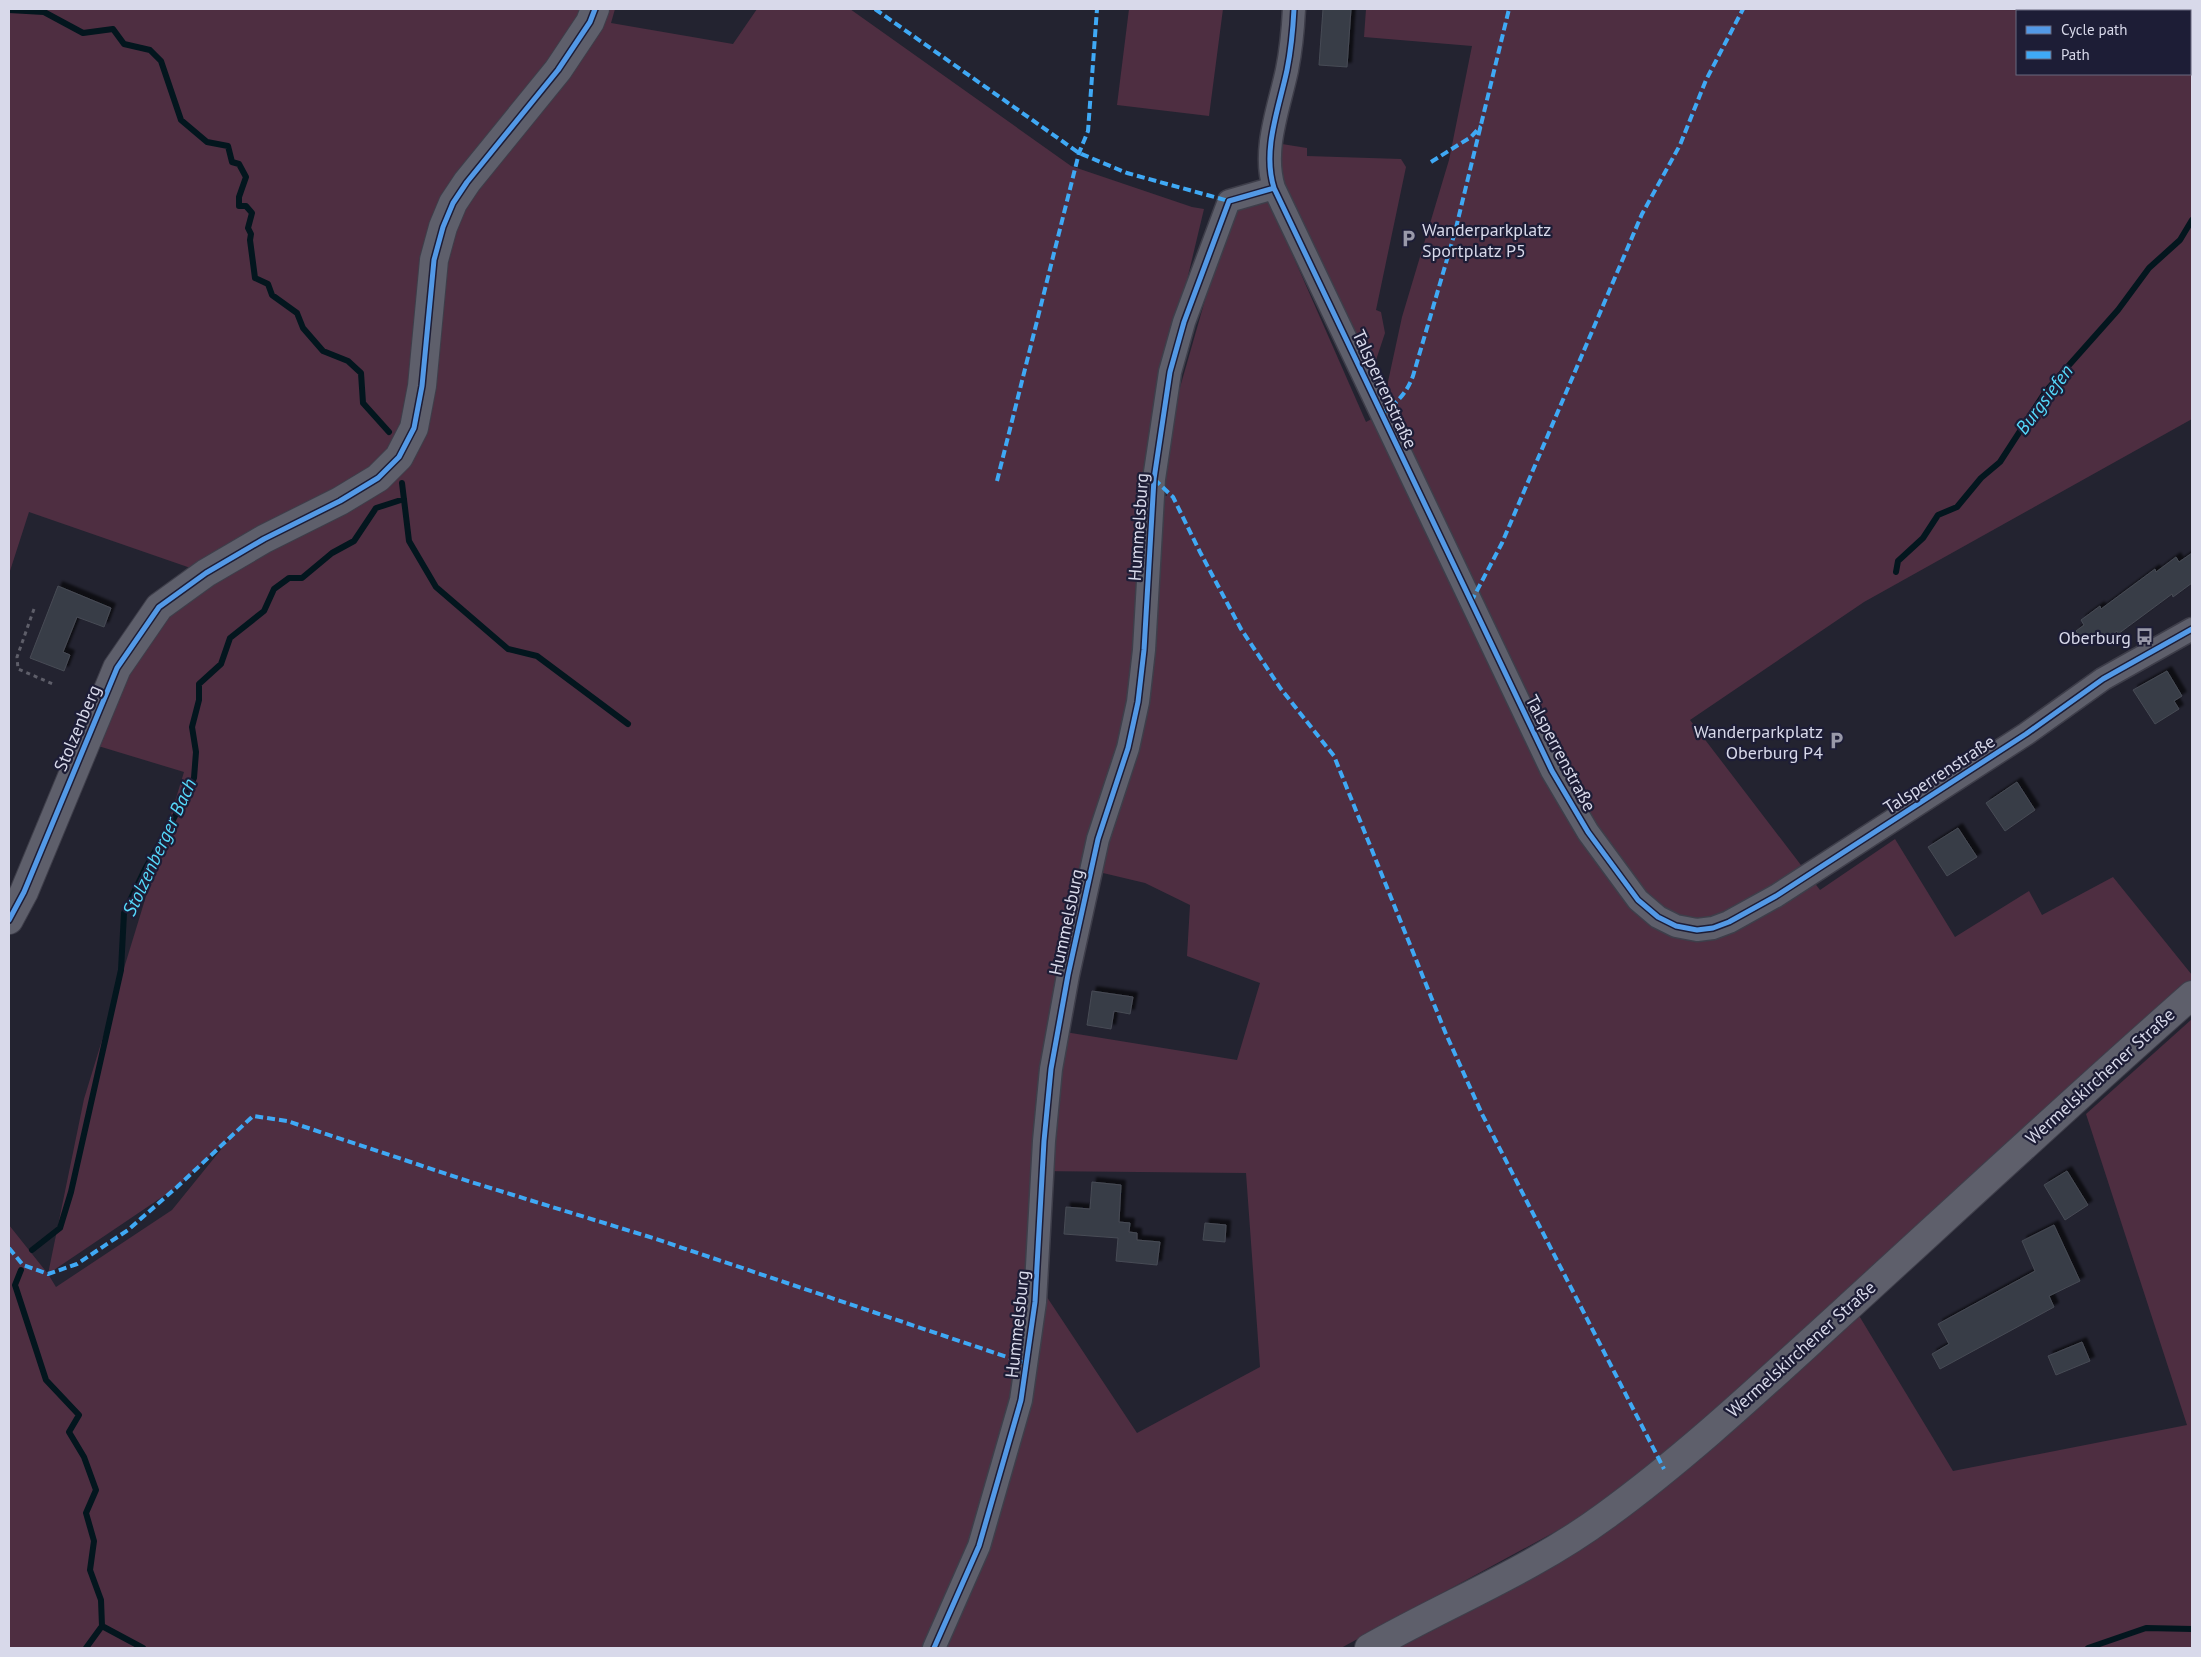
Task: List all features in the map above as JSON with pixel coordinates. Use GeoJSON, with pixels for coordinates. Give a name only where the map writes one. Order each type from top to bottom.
{"type":"FeatureCollection","features":[{"type":"Feature","properties":{"kind":"street","name":"Stolzenberg"},"geometry":{"type":"LineString","coordinates":[[9,920],[24,892],[117,668],[159,607],[206,572],[264,539],[340,501],[378,478],[399,457],[414,428],[422,386],[434,260],[452,203],[558,70],[590,22],[595,9]]}},
{"type":"Feature","properties":{"kind":"street","name":"Talsperrenstraße"},"geometry":{"type":"LineString","coordinates":[[1294,9],[1287,68],[1271,146],[1270,175],[1274,188],[1552,771],[1588,832],[1628,888],[1650,911],[1676,926],[1703,930],[1730,922],[1776,896],[2026,734],[2103,679],[2192,630]]}},
{"type":"Feature","properties":{"kind":"street","name":"Hummelsburg"},"geometry":{"type":"LineString","coordinates":[[934,1648],[979,1546],[1021,1400],[1035,1302],[1044,1141],[1051,1069],[1068,975],[1098,839],[1128,748],[1138,702],[1144,650],[1154,479],[1169,379],[1177,344],[1229,201],[1245,198],[1274,188]]}},
{"type":"Feature","properties":{"kind":"street","name":"Wermelskirchener Straße"},"geometry":{"type":"LineString","coordinates":[[1369,1648],[1538,1560],[1574,1538],[1627,1500],[1808,1344],[2052,1119],[2192,994]]}},
{"type":"Feature","properties":{"kind":"path"},"geometry":{"type":"LineString","coordinates":[[34,609],[17,657],[18,669],[53,684]]}},
{"type":"Feature","properties":{"kind":"shaded area"},"geometry":{"type":"Polygon","coordinates":[[[9,9],[615,9],[611,23],[733,44],[757,9],[850,9],[1071,166],[1192,207],[1204,209],[1160,393],[1145,495],[1167,496],[1163,463],[1179,391],[1215,265],[1240,202],[1268,199],[1366,422],[1381,414],[1402,317],[1449,160],[1472,46],[1364,37],[1366,9],[2192,9],[2192,419],[1864,602],[1690,720],[1820,890],[1895,839],[1955,937],[2029,891],[2042,915],[2113,877],[2192,975],[2192,981],[1660,1462],[1586,1515],[1341,1648],[9,1648],[9,1225],[48,1274],[84,1099],[184,772],[85,742],[117,668],[205,573],[29,512],[9,574],[9,9]],[[1082,868],[1065,1032],[1237,1060],[1260,983],[1187,956],[1190,905],[1145,883],[1082,868]],[[236,1131],[177,1187],[48,1274],[56,1287],[172,1210],[236,1131]],[[1033,1171],[1027,1267],[1137,1433],[1260,1367],[1246,1173],[1033,1171]]]}},
{"type":"Feature","properties":{"kind":"shaded area"},"geometry":{"type":"Polygon","coordinates":[[[1129,9],[1223,9],[1209,116],[1117,105],[1129,9]]]}},
{"type":"Feature","properties":{"kind":"shaded area"},"geometry":{"type":"Polygon","coordinates":[[[1282,144],[1307,148],[1307,156],[1401,159],[1406,167],[1376,310],[1381,312],[1385,333],[1374,366],[1368,365],[1284,184],[1280,161],[1282,144]]]}},
{"type":"Feature","properties":{"kind":"shaded area"},"geometry":{"type":"Polygon","coordinates":[[[2192,1019],[2192,1648],[1390,1648],[1544,1567],[1858,1314],[1953,1471],[2187,1425],[2086,1114],[2192,1019]]]}},
{"type":"Feature","properties":{"kind":"building"},"geometry":{"type":"Polygon","coordinates":[[[1323,9],[1351,9],[1347,67],[1319,65],[1323,9]]]}},
{"type":"Feature","properties":{"kind":"building"},"geometry":{"type":"Polygon","coordinates":[[[2192,553],[2192,583],[2173,597],[2172,594],[2118,634],[2117,631],[2098,645],[2095,640],[2087,646],[2076,631],[2084,625],[2081,620],[2100,606],[2101,609],[2155,569],[2156,572],[2176,557],[2179,562],[2192,553]]]}},
{"type":"Feature","properties":{"kind":"building"},"geometry":{"type":"Polygon","coordinates":[[[58,586],[111,608],[104,627],[77,617],[63,652],[70,655],[64,671],[30,658],[58,586]]]}},
{"type":"Feature","properties":{"kind":"building"},"geometry":{"type":"Polygon","coordinates":[[[2167,671],[2182,696],[2174,701],[2179,709],[2155,724],[2133,690],[2167,671]]]}},
{"type":"Feature","properties":{"kind":"building"},"geometry":{"type":"Polygon","coordinates":[[[2017,782],[2035,810],[2005,831],[1986,803],[2017,782]]]}},
{"type":"Feature","properties":{"kind":"building"},"geometry":{"type":"Polygon","coordinates":[[[1958,828],[1977,857],[1947,876],[1928,847],[1958,828]]]}},
{"type":"Feature","properties":{"kind":"building"},"geometry":{"type":"Polygon","coordinates":[[[1092,991],[1133,997],[1130,1014],[1114,1011],[1111,1029],[1087,1025],[1092,991]]]}},
{"type":"Feature","properties":{"kind":"building"},"geometry":{"type":"Polygon","coordinates":[[[2067,1171],[2088,1205],[2065,1220],[2044,1185],[2067,1171]]]}},
{"type":"Feature","properties":{"kind":"building"},"geometry":{"type":"Polygon","coordinates":[[[1092,1182],[1121,1185],[1119,1222],[1130,1223],[1129,1232],[1137,1233],[1137,1240],[1160,1242],[1157,1265],[1116,1261],[1118,1238],[1064,1234],[1066,1207],[1090,1209],[1092,1182]]]}},
{"type":"Feature","properties":{"kind":"building"},"geometry":{"type":"Polygon","coordinates":[[[1205,1223],[1226,1225],[1225,1242],[1203,1240],[1205,1223]]]}},
{"type":"Feature","properties":{"kind":"building"},"geometry":{"type":"Polygon","coordinates":[[[2054,1225],[2080,1281],[2049,1296],[2054,1307],[1940,1369],[1932,1354],[1949,1344],[1938,1324],[2035,1271],[2022,1241],[2054,1225]]]}},
{"type":"Feature","properties":{"kind":"building"},"geometry":{"type":"Polygon","coordinates":[[[2082,1342],[2090,1361],[2056,1375],[2048,1356],[2082,1342]]]}},
{"type":"Feature","properties":{"kind":"waterway"},"geometry":{"type":"LineString","coordinates":[[9,10],[44,12],[83,33],[113,29],[124,44],[150,50],[161,61],[181,120],[207,142],[228,146],[232,162],[239,164],[246,177],[239,197],[239,206],[246,206],[252,213],[248,228],[251,234],[250,240],[255,278],[268,284],[272,295],[297,313],[303,328],[323,351],[348,361],[361,373],[363,403],[389,432]]}},
{"type":"Feature","properties":{"kind":"waterway","name":"Burgsiefen"},"geometry":{"type":"LineString","coordinates":[[1896,572],[1898,561],[1923,538],[1938,515],[1957,507],[1981,478],[2000,462],[2046,391],[2118,310],[2149,268],[2180,240],[2192,220]]}},
{"type":"Feature","properties":{"kind":"waterway"},"geometry":{"type":"LineString","coordinates":[[402,483],[409,541],[436,587],[508,649],[537,656],[628,724]]}},
{"type":"Feature","properties":{"kind":"waterway","name":"Stolzenberger Bach"},"geometry":{"type":"LineString","coordinates":[[32,1250],[60,1228],[71,1192],[121,970],[124,913],[145,869],[194,778],[196,752],[192,727],[199,700],[199,684],[221,664],[230,638],[264,611],[274,589],[289,578],[302,578],[332,553],[354,541],[376,508],[404,499]]}},
{"type":"Feature","properties":{"kind":"waterway","name":"Stolzenberger Bach"},"geometry":{"type":"LineString","coordinates":[[21,1270],[15,1285],[46,1380],[79,1415],[69,1432],[84,1457],[96,1490],[86,1513],[94,1541],[90,1570],[101,1600],[102,1626],[86,1648]]}},
{"type":"Feature","properties":{"kind":"waterway"},"geometry":{"type":"LineString","coordinates":[[102,1626],[143,1648]]}},
{"type":"Feature","properties":{"kind":"waterway"},"geometry":{"type":"LineString","coordinates":[[2088,1648],[2146,1628],[2192,1629]]}},
{"type":"Feature","properties":{"kind":"marked path"},"geometry":{"type":"LineString","coordinates":[[875,9],[1079,153],[1127,173],[1229,201]]}},
{"type":"Feature","properties":{"kind":"marked path"},"geometry":{"type":"LineString","coordinates":[[997,481],[1079,153],[1088,131],[1097,9]]}},
{"type":"Feature","properties":{"kind":"marked path"},"geometry":{"type":"LineString","coordinates":[[1381,414],[1400,398],[1413,376],[1455,232],[1509,9]]}},
{"type":"Feature","properties":{"kind":"marked path"},"geometry":{"type":"LineString","coordinates":[[1471,602],[1502,543],[1642,214],[1680,145],[1706,80],[1743,9]]}},
{"type":"Feature","properties":{"kind":"marked path"},"geometry":{"type":"LineString","coordinates":[[1431,162],[1471,137],[1481,126]]}},
{"type":"Feature","properties":{"kind":"marked path"},"geometry":{"type":"LineString","coordinates":[[1154,479],[1173,497],[1241,629],[1281,689],[1334,756],[1446,1034],[1482,1114],[1664,1469]]}},
{"type":"Feature","properties":{"kind":"marked path"},"geometry":{"type":"LineString","coordinates":[[9,1248],[23,1265],[48,1274],[77,1264],[128,1230],[253,1116],[287,1121],[471,1182],[653,1238],[1028,1364]]}},
{"type":"Feature","properties":{"kind":"cycle path"},"geometry":{"type":"LineString","coordinates":[[9,920],[24,892],[117,668],[159,607],[206,573],[264,539],[340,501],[378,478],[399,457],[414,428],[422,386],[434,260],[443,227],[453,203],[467,182],[558,70],[590,22],[595,9]]}},
{"type":"Feature","properties":{"kind":"cycle path"},"geometry":{"type":"LineString","coordinates":[[1294,9],[1292,40],[1271,144],[1271,174],[1274,188],[1552,771],[1588,832],[1638,900],[1658,917],[1676,926],[1697,930],[1713,928],[1729,922],[1776,896],[2026,734],[2103,679],[2192,629]]}},
{"type":"Feature","properties":{"kind":"cycle path"},"geometry":{"type":"LineString","coordinates":[[934,1648],[979,1546],[1021,1400],[1035,1302],[1044,1141],[1051,1069],[1068,975],[1098,839],[1128,748],[1138,702],[1144,650],[1154,479],[1170,372],[1184,322],[1229,201],[1274,188]]}},
{"type":"Feature","properties":{"kind":"place","name":"Wanderparkplatz Sportplatz P5"},"geometry":{"type":"Point","coordinates":[1408,239]}},
{"type":"Feature","properties":{"kind":"place","name":"Oberburg"},"geometry":{"type":"Point","coordinates":[2145,637]}},
{"type":"Feature","properties":{"kind":"place","name":"Wanderparkplatz Oberburg P4"},"geometry":{"type":"Point","coordinates":[1837,741]}}]}
